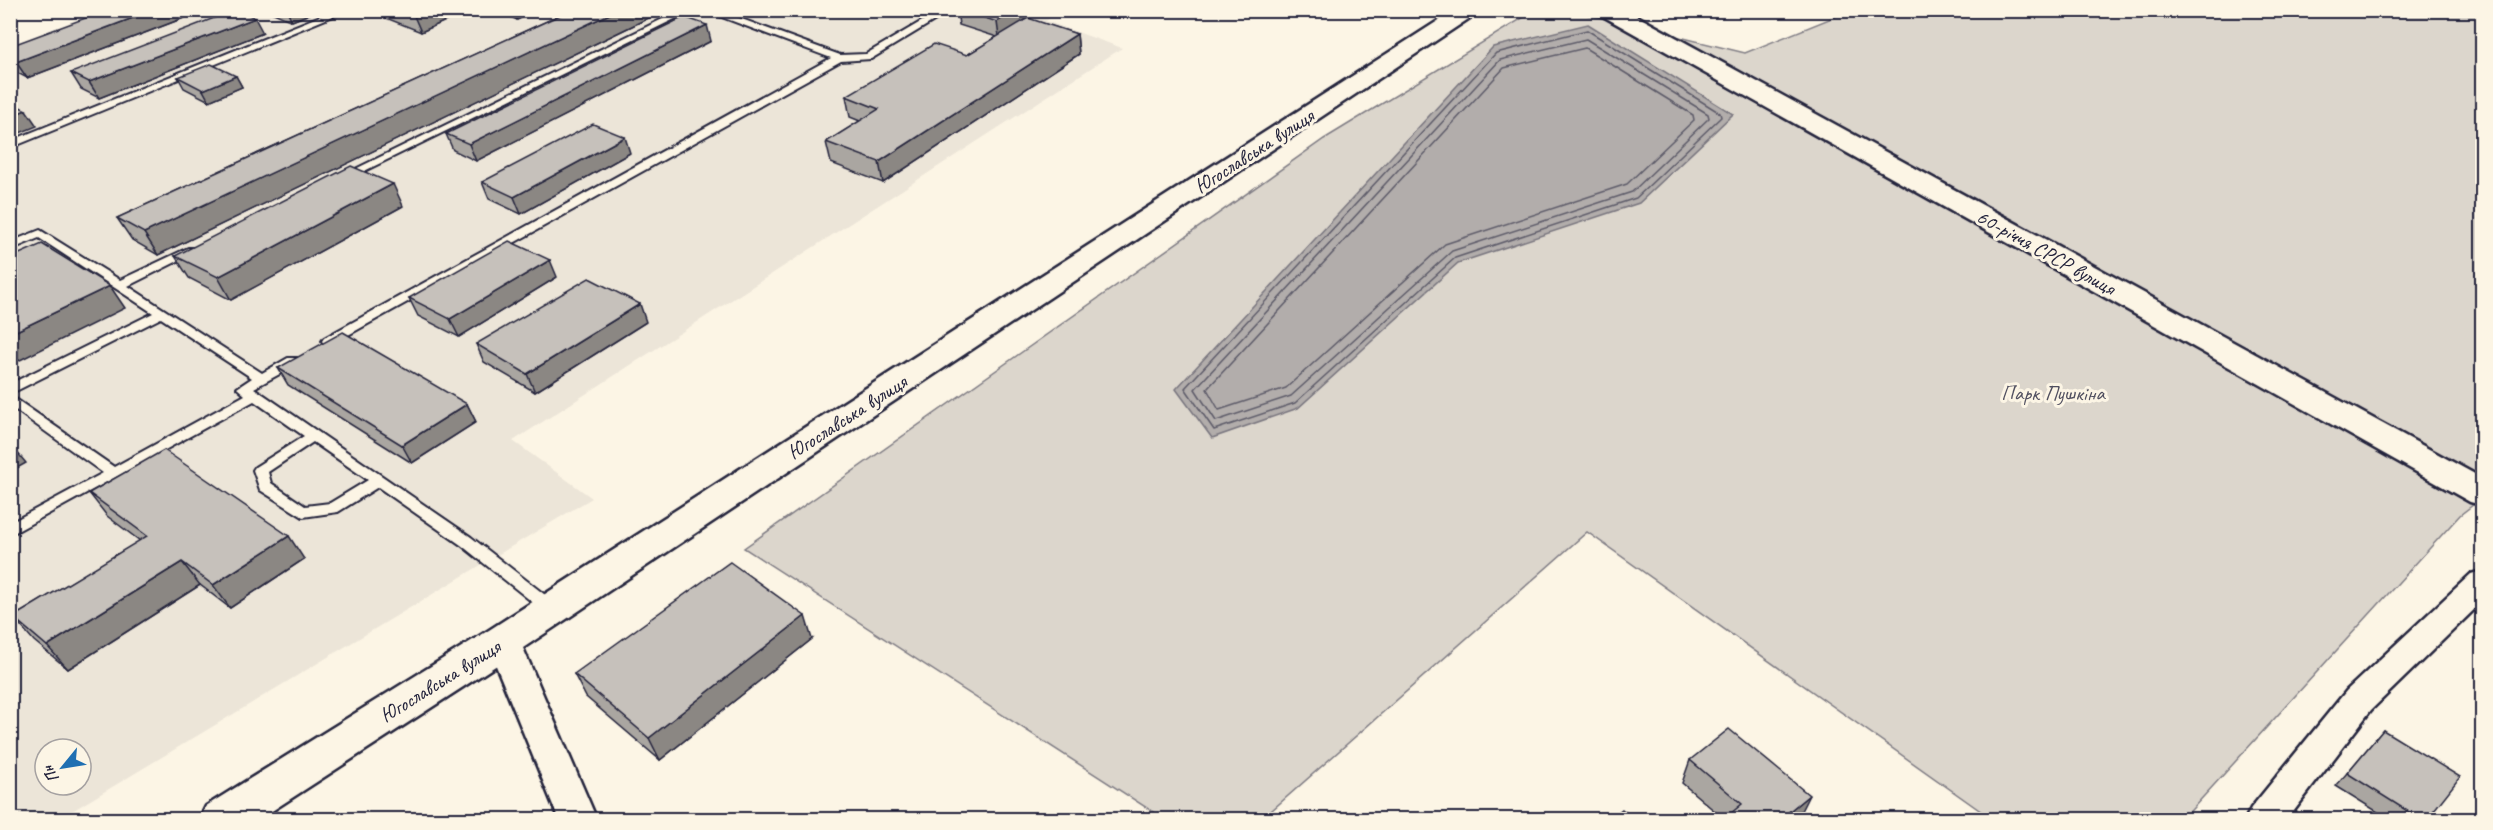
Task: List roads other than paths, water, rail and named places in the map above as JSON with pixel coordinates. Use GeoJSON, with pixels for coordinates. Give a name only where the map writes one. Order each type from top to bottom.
{"type":"FeatureCollection","features":[{"type":"Feature","properties":{"kind":"street","name":"Югославська вулиця"},"geometry":{"type":"LineString","coordinates":[[221,819],[503,641],[1471,10]]}},
{"type":"Feature","properties":{"kind":"street","name":"60-річчя СРСР вулиця"},"geometry":{"type":"LineString","coordinates":[[1609,10],[2482,493]]}},
{"type":"Feature","properties":{"kind":"street"},"geometry":{"type":"LineString","coordinates":[[2264,819],[2359,700],[2482,583]]}},
{"type":"Feature","properties":{"kind":"street"},"geometry":{"type":"LineString","coordinates":[[503,641],[578,819]]}},
{"type":"Feature","properties":{"kind":"lane"},"geometry":{"type":"LineString","coordinates":[[10,145],[344,10]]}},
{"type":"Feature","properties":{"kind":"lane"},"geometry":{"type":"LineString","coordinates":[[335,181],[689,10]]}},
{"type":"Feature","properties":{"kind":"lane"},"geometry":{"type":"LineString","coordinates":[[707,10],[839,58],[868,57],[948,10]]}},
{"type":"Feature","properties":{"kind":"lane"},"geometry":{"type":"LineString","coordinates":[[552,609],[466,541],[244,388],[839,58]]}},
{"type":"Feature","properties":{"kind":"lane"},"geometry":{"type":"LineString","coordinates":[[10,247],[40,233],[261,378]]}},
{"type":"Feature","properties":{"kind":"lane"},"geometry":{"type":"LineString","coordinates":[[120,285],[206,243]]}},
{"type":"Feature","properties":{"kind":"lane"},"geometry":{"type":"LineString","coordinates":[[10,390],[162,312]]}},
{"type":"Feature","properties":{"kind":"lane"},"geometry":{"type":"LineString","coordinates":[[10,530],[255,395]]}},
{"type":"Feature","properties":{"kind":"lane"},"geometry":{"type":"LineString","coordinates":[[10,399],[113,473]]}},
{"type":"Feature","properties":{"kind":"lane"},"geometry":{"type":"LineString","coordinates":[[313,436],[260,470],[265,486],[303,512],[333,508],[378,481]]}},
{"type":"Feature","properties":{"kind":"water"},"geometry":{"type":"Polygon","coordinates":[[[1588,24],[1733,114],[1639,203],[1458,263],[1298,408],[1212,438],[1176,389],[1493,47],[1588,24]]]}},
{"type":"Feature","properties":{"kind":"park label","name":"Парк Пушкіна"},"geometry":{"type":"Point","coordinates":[2053,393]}}]}
